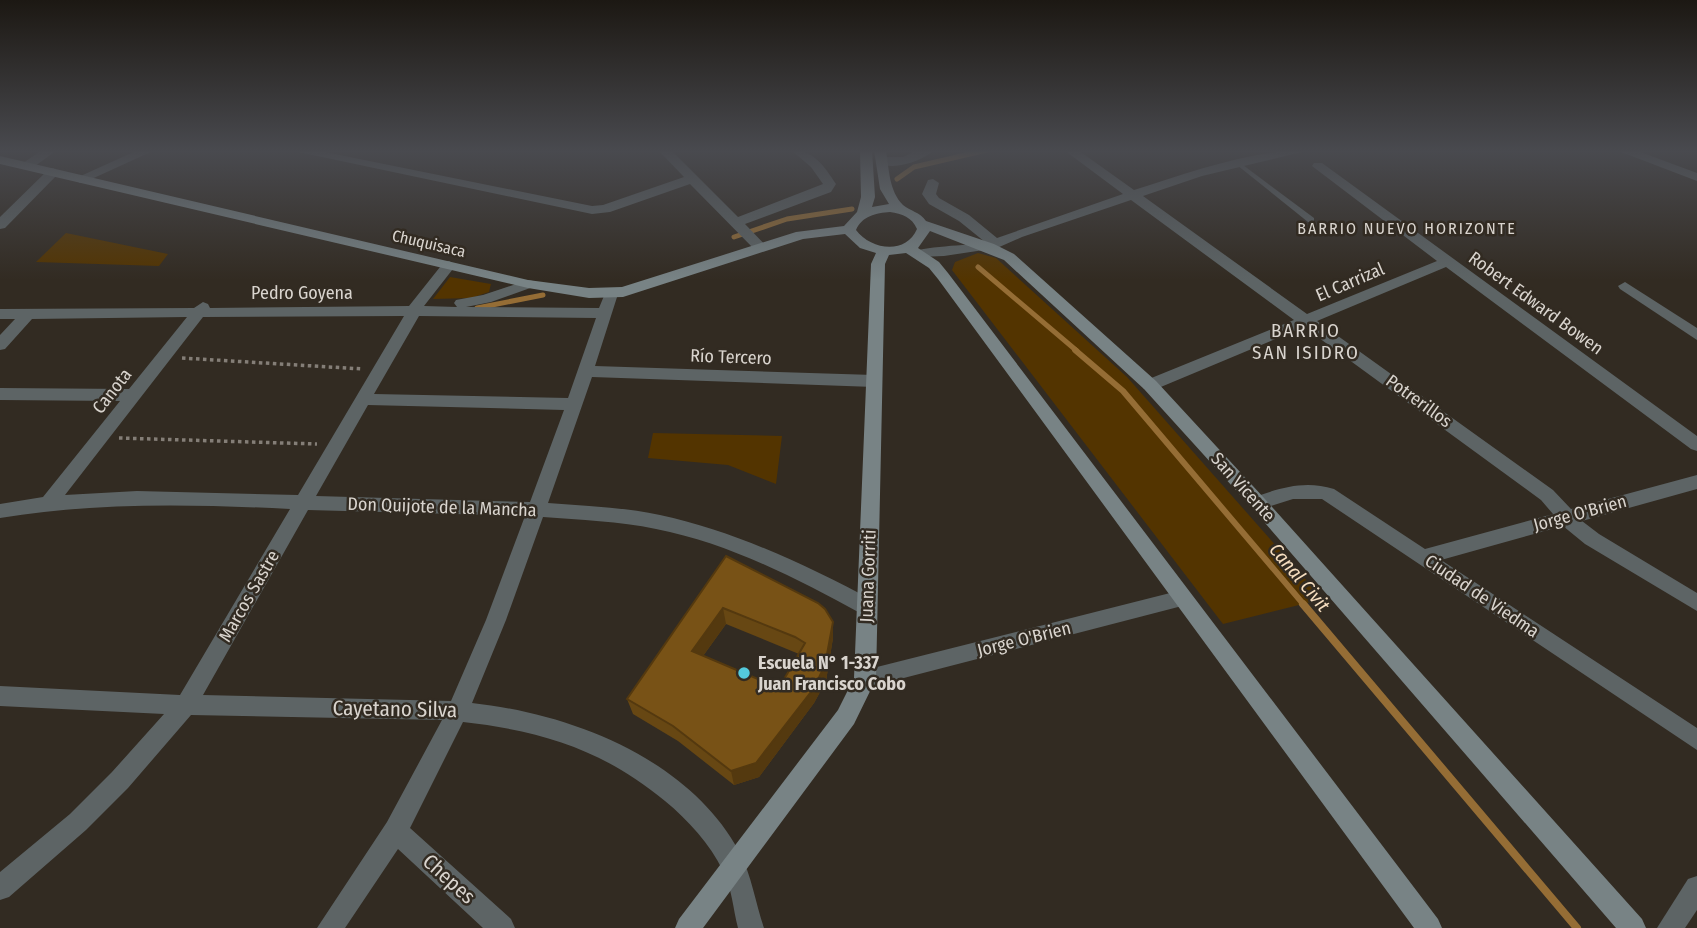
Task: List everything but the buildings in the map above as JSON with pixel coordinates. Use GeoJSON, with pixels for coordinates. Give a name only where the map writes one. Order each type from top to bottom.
{"type":"FeatureCollection","features":[{"type":"Feature","properties":{"kind":"main road","name":"Chuquisaca"},"geometry":{"type":"LineString","coordinates":[[141,193],[528,284],[611,294],[642,288],[748,235],[801,235],[849,230]]}},
{"type":"Feature","properties":{"kind":"main road"},"geometry":{"type":"LineString","coordinates":[[863,213],[868,193]]}},
{"type":"Feature","properties":{"kind":"main road"},"geometry":{"type":"LineString","coordinates":[[889,193],[900,210]]}},
{"type":"Feature","properties":{"kind":"main road"},"geometry":{"type":"LineString","coordinates":[[913,251],[922,238],[923,224],[914,215],[900,210],[880,209],[863,213],[855,218],[849,230],[861,245],[884,251],[913,251],[943,276],[1429,928]]}},
{"type":"Feature","properties":{"kind":"main road","name":"San Vicente"},"geometry":{"type":"LineString","coordinates":[[923,224],[993,245],[1150,386],[1258,503],[1633,928]]}},
{"type":"Feature","properties":{"kind":"main road","name":"Juana Gorriti"},"geometry":{"type":"LineString","coordinates":[[688,928],[846,716],[865,679],[878,264],[884,251]]}},
{"type":"Feature","properties":{"kind":"street"},"geometry":{"type":"LineString","coordinates":[[0,225],[32,193]]}},
{"type":"Feature","properties":{"kind":"street"},"geometry":{"type":"LineString","coordinates":[[509,193],[592,210],[605,209],[649,193]]}},
{"type":"Feature","properties":{"kind":"street"},"geometry":{"type":"LineString","coordinates":[[707,193],[748,235],[817,193]]}},
{"type":"Feature","properties":{"kind":"street","name":"San Vicente"},"geometry":{"type":"LineString","coordinates":[[929,193],[934,201],[964,218],[993,245]]}},
{"type":"Feature","properties":{"kind":"street"},"geometry":{"type":"LineString","coordinates":[[913,251],[954,252],[993,245],[1017,234],[1138,193]]}},
{"type":"Feature","properties":{"kind":"street","name":"Robert Edward Bowen"},"geometry":{"type":"LineString","coordinates":[[1355,193],[1697,445]]}},
{"type":"Feature","properties":{"kind":"street","name":"Potrerillos"},"geometry":{"type":"LineString","coordinates":[[1132,195],[1547,495],[1566,517],[1602,547],[1697,603]]}},
{"type":"Feature","properties":{"kind":"street","name":"El Carrizal"},"geometry":{"type":"LineString","coordinates":[[1150,386],[1447,262]]}},
{"type":"Feature","properties":{"kind":"street","name":"Marcos Sastre"},"geometry":{"type":"LineString","coordinates":[[0,888],[78,822],[120,780],[185,706],[415,307],[449,265]]}},
{"type":"Feature","properties":{"kind":"street","name":"Pedro Goyena"},"geometry":{"type":"LineString","coordinates":[[415,307],[473,302],[528,284]]}},
{"type":"Feature","properties":{"kind":"street"},"geometry":{"type":"LineString","coordinates":[[1625,286],[1697,335]]}},
{"type":"Feature","properties":{"kind":"street"},"geometry":{"type":"LineString","coordinates":[[330,928],[395,831],[460,709],[511,584],[611,294]]}},
{"type":"Feature","properties":{"kind":"street","name":"Pedro Goyena"},"geometry":{"type":"LineString","coordinates":[[0,305],[415,307],[605,313]]}},
{"type":"Feature","properties":{"kind":"street","name":"Pedro Goyena"},"geometry":{"type":"LineString","coordinates":[[0,314],[202,308]]}},
{"type":"Feature","properties":{"kind":"street","name":"Canota"},"geometry":{"type":"LineString","coordinates":[[49,502],[202,308]]}},
{"type":"Feature","properties":{"kind":"street"},"geometry":{"type":"LineString","coordinates":[[0,345],[28,314]]}},
{"type":"Feature","properties":{"kind":"street","name":"Río Tercero"},"geometry":{"type":"LineString","coordinates":[[586,371],[874,381]]}},
{"type":"Feature","properties":{"kind":"street"},"geometry":{"type":"LineString","coordinates":[[0,394],[133,395]]}},
{"type":"Feature","properties":{"kind":"street"},"geometry":{"type":"LineString","coordinates":[[362,399],[575,404]]}},
{"type":"Feature","properties":{"kind":"street","name":"Jorge O'Brien"},"geometry":{"type":"LineString","coordinates":[[1423,557],[1697,482]]}},
{"type":"Feature","properties":{"kind":"street","name":"Ciudad de Viedma"},"geometry":{"type":"LineString","coordinates":[[1258,503],[1300,489],[1313,489],[1328,494],[1697,740]]}},
{"type":"Feature","properties":{"kind":"street","name":"Don Quijote de la Mancha"},"geometry":{"type":"LineString","coordinates":[[0,511],[49,502],[182,499],[537,509],[634,518],[693,532],[781,564],[867,607]]}},
{"type":"Feature","properties":{"kind":"street","name":"Jorge O'Brien"},"geometry":{"type":"LineString","coordinates":[[865,679],[1182,598]]}},
{"type":"Feature","properties":{"kind":"street","name":"Cayetano Silva"},"geometry":{"type":"LineString","coordinates":[[0,696],[185,706],[460,709],[537,723],[590,738],[635,762],[671,790],[701,820],[734,867],[751,928]]}},
{"type":"Feature","properties":{"kind":"street","name":"Chepes"},"geometry":{"type":"LineString","coordinates":[[395,831],[502,928]]}},
{"type":"Feature","properties":{"kind":"street"},"geometry":{"type":"LineString","coordinates":[[1670,928],[1697,888]]}},
{"type":"Feature","properties":{"kind":"lane"},"geometry":{"type":"LineString","coordinates":[[1277,193],[1311,220]]}},
{"type":"Feature","properties":{"kind":"path"},"geometry":{"type":"LineString","coordinates":[[163,357],[379,370]]}},
{"type":"Feature","properties":{"kind":"path"},"geometry":{"type":"LineString","coordinates":[[100,438],[337,444]]}},
{"type":"Feature","properties":{"kind":"shaded area"},"geometry":{"type":"Polygon","coordinates":[[[66,233],[168,254],[159,266],[36,262],[66,233]]]}},
{"type":"Feature","properties":{"kind":"shaded area"},"geometry":{"type":"Polygon","coordinates":[[[978,253],[996,258],[1127,377],[1323,599],[1223,624],[952,270],[955,262],[978,253]]]}},
{"type":"Feature","properties":{"kind":"shaded area"},"geometry":{"type":"Polygon","coordinates":[[[450,277],[491,284],[489,292],[471,298],[433,299],[450,277]]]}},
{"type":"Feature","properties":{"kind":"shaded area"},"geometry":{"type":"Polygon","coordinates":[[[653,433],[782,436],[776,484],[728,465],[648,458],[653,433]]]}},
{"type":"Feature","properties":{"kind":"waterway","name":"Canal Civit"},"geometry":{"type":"LineString","coordinates":[[734,237],[787,219],[852,209]]}},
{"type":"Feature","properties":{"kind":"waterway","name":"Canal Civit"},"geometry":{"type":"LineString","coordinates":[[978,267],[1077,351]]}},
{"type":"Feature","properties":{"kind":"waterway","name":"Canal Civit"},"geometry":{"type":"LineString","coordinates":[[477,308],[543,295]]}},
{"type":"Feature","properties":{"kind":"waterway","name":"Canal Civit"},"geometry":{"type":"LineString","coordinates":[[1075,350],[1123,391],[1305,606]]}},
{"type":"Feature","properties":{"kind":"waterway","name":"Canal Civit"},"geometry":{"type":"LineString","coordinates":[[1303,604],[1577,928]]}},
{"type":"Feature","properties":{"kind":"place","name":"Escuela N° 1-337 Juan Francisco Cobo"},"geometry":{"type":"Point","coordinates":[744,673]}},
{"type":"Feature","properties":{"kind":"district","name":"BARRIO NUEVO HORIZONTE"},"geometry":{"type":"Point","coordinates":[1407,228]}},
{"type":"Feature","properties":{"kind":"district","name":"BARRIO SAN ISIDRO"},"geometry":{"type":"Point","coordinates":[1306,341]}}]}
